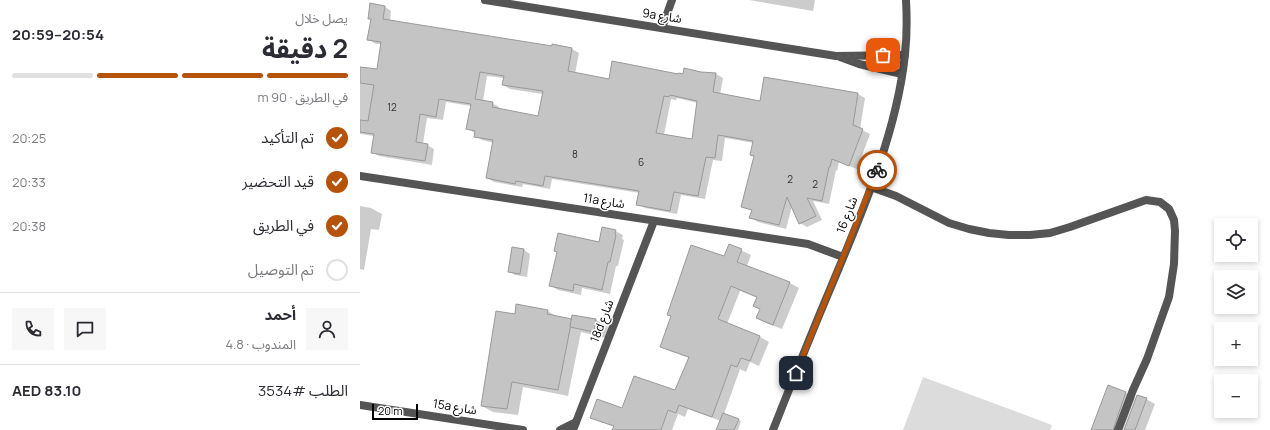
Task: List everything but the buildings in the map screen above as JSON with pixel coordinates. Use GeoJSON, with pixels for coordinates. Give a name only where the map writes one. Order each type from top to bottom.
{"type":"FeatureCollection","features":[{"type":"Feature","properties":{"kind":"street","name":"9a شارع"},"geometry":{"type":"LineString","coordinates":[[485,0],[525,3],[662,28],[836,56],[905,55]]}},
{"type":"Feature","properties":{"kind":"street"},"geometry":{"type":"LineString","coordinates":[[662,28],[672,0]]}},
{"type":"Feature","properties":{"kind":"street","name":"شارع 16"},"geometry":{"type":"LineString","coordinates":[[773,430],[871,187],[884,148],[895,106],[905,55],[907,25],[906,0]]}},
{"type":"Feature","properties":{"kind":"street","name":"9a شارع"},"geometry":{"type":"LineString","coordinates":[[836,56],[859,64],[902,74]]}},
{"type":"Feature","properties":{"kind":"street","name":"11a شارع"},"geometry":{"type":"LineString","coordinates":[[360,176],[808,244],[843,257]]}},
{"type":"Feature","properties":{"kind":"street"},"geometry":{"type":"LineString","coordinates":[[871,187],[906,200],[949,223],[969,229],[1009,235],[1050,233],[1146,200],[1160,202],[1168,209],[1174,220],[1175,231],[1174,264],[1169,297],[1147,359],[1133,390],[1118,430]]}},
{"type":"Feature","properties":{"kind":"street","name":"18d شارع"},"geometry":{"type":"LineString","coordinates":[[575,426],[654,221]]}},
{"type":"Feature","properties":{"kind":"street","name":"15a شارع"},"geometry":{"type":"LineString","coordinates":[[360,405],[523,430]]}},
{"type":"Feature","properties":{"kind":"street"},"geometry":{"type":"LineString","coordinates":[[560,430],[575,426]]}},
{"type":"Feature","properties":{"kind":"shaded area"},"geometry":{"type":"Polygon","coordinates":[[[923,377],[1052,425],[1050,430],[903,430],[923,377]]]}},
{"type":"Feature","properties":{"kind":"way so far"},"geometry":{"type":"LineString","coordinates":[[877,170],[895,106],[902,74],[859,64],[836,56],[883,55]]}},
{"type":"Feature","properties":{"kind":"route"},"geometry":{"type":"LineString","coordinates":[[796,373],[877,170]]}}]}
